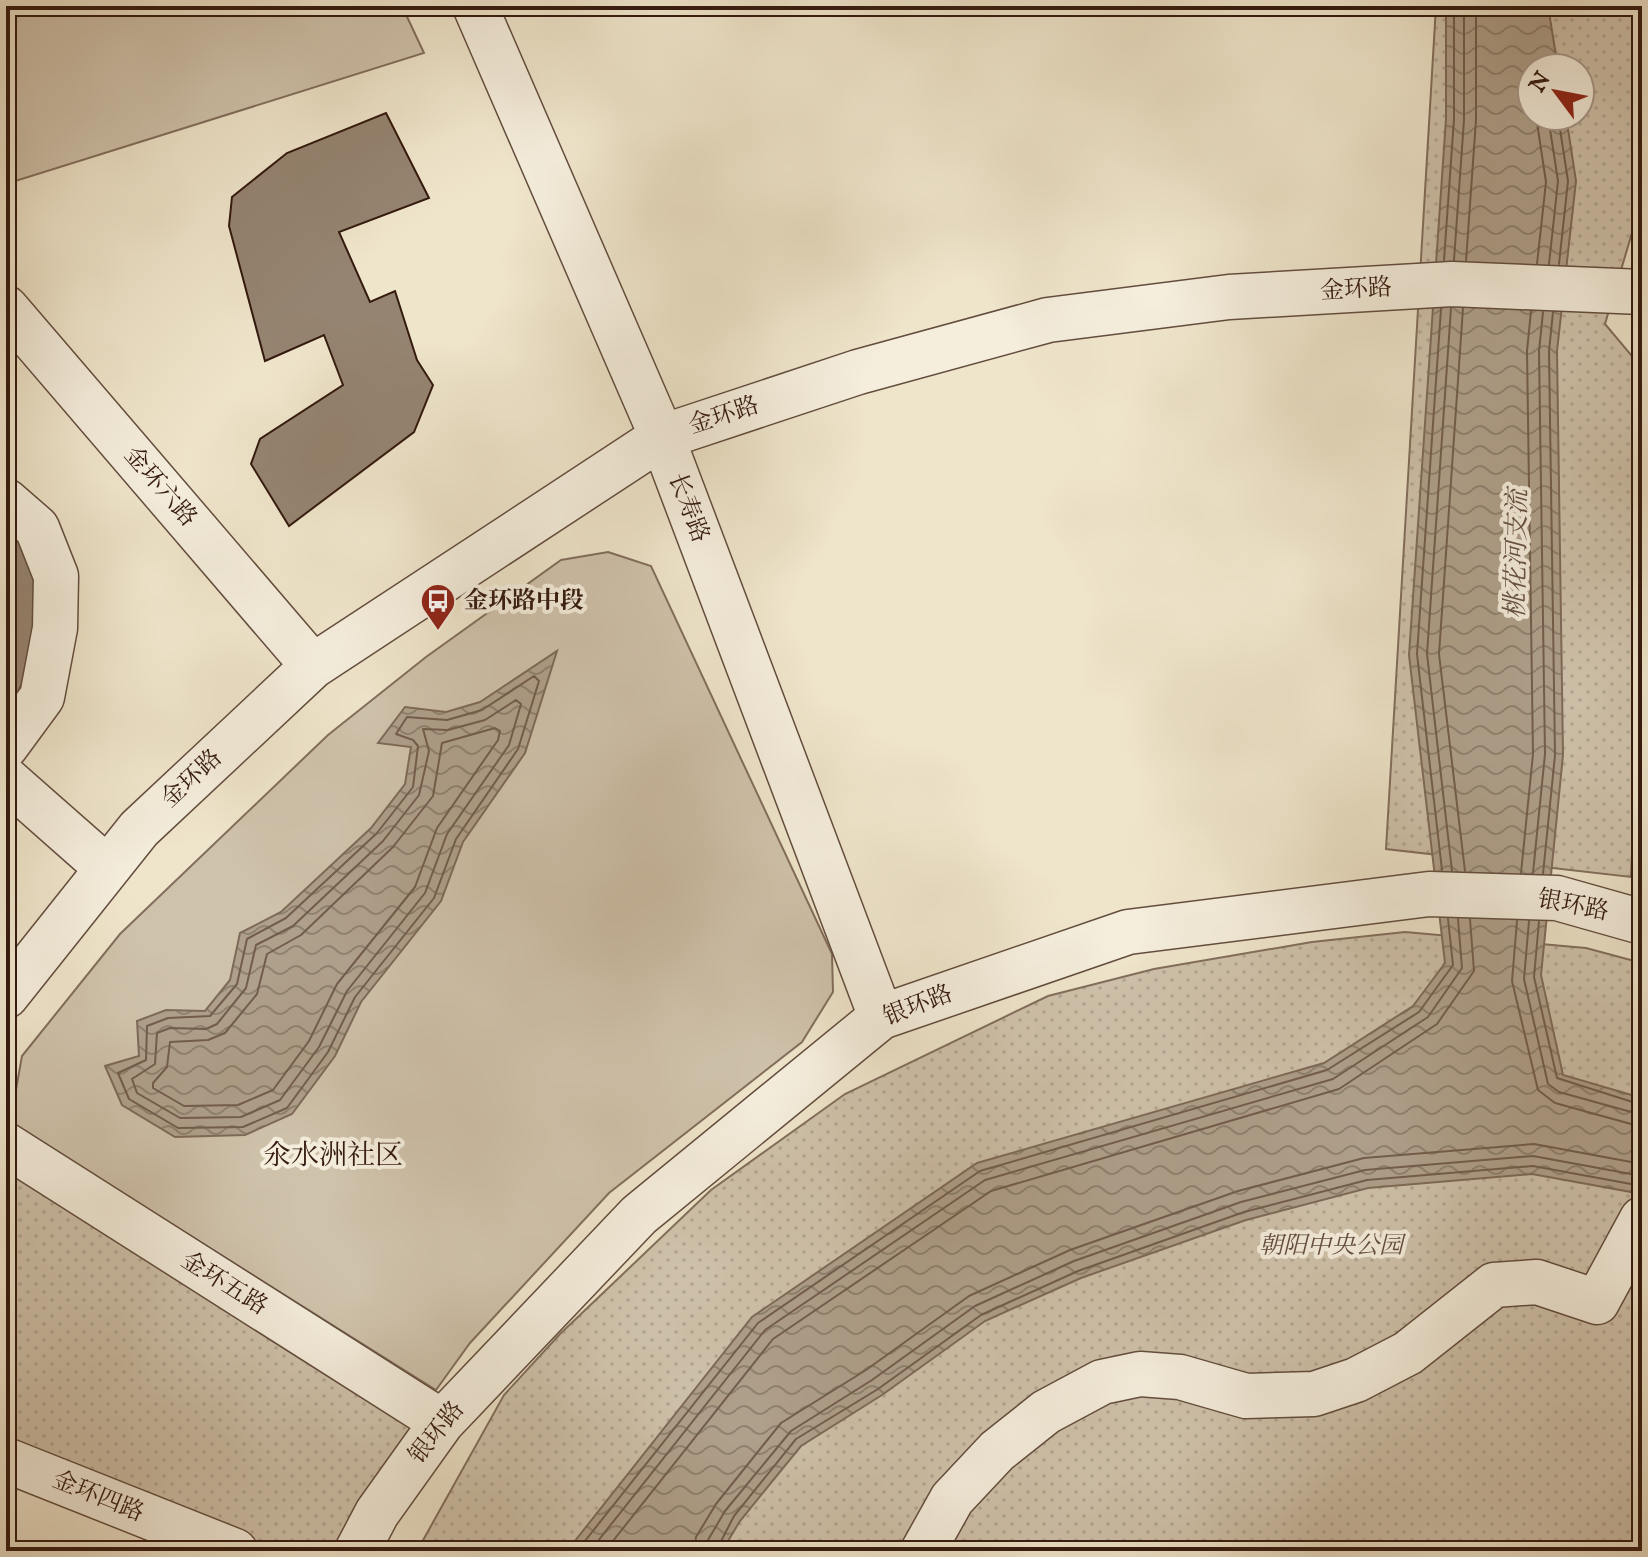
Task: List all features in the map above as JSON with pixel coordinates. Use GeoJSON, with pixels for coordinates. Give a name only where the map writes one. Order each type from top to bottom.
{"type":"FeatureCollection","features":[{"type":"Feature","properties":{"kind":"street","name":"长寿路"},"geometry":{"type":"LineString","coordinates":[[475,6],[662,437],[881,1017]]}},
{"type":"Feature","properties":{"kind":"street","name":"金环路"},"geometry":{"type":"LineString","coordinates":[[6,996],[139,829],[313,666],[662,437],[858,372],[1048,320],[1229,297],[1452,284],[1642,292]]}},
{"type":"Feature","properties":{"kind":"street","name":"金环六路"},"geometry":{"type":"LineString","coordinates":[[6,308],[313,666]]}},
{"type":"Feature","properties":{"kind":"street"},"geometry":{"type":"LineString","coordinates":[[6,501],[37,528],[56,576],[55,628],[42,697],[6,746]]}},
{"type":"Feature","properties":{"kind":"street"},"geometry":{"type":"LineString","coordinates":[[6,779],[107,868]]}},
{"type":"Feature","properties":{"kind":"street","name":"银环路"},"geometry":{"type":"LineString","coordinates":[[357,1551],[377,1513],[442,1422],[639,1215],[881,1017],[1128,932],[1429,894],[1557,898],[1642,922]]}},
{"type":"Feature","properties":{"kind":"street","name":"金环五路"},"geometry":{"type":"LineString","coordinates":[[6,1145],[442,1422]]}},
{"type":"Feature","properties":{"kind":"street"},"geometry":{"type":"LineString","coordinates":[[923,1551],[952,1499],[997,1451],[1046,1412],[1102,1382],[1140,1374],[1180,1377],[1246,1396],[1314,1394],[1356,1380],[1408,1353],[1494,1285],[1537,1282],[1597,1302],[1642,1219]]}},
{"type":"Feature","properties":{"kind":"street","name":"金环四路"},"geometry":{"type":"LineString","coordinates":[[6,1460],[235,1551]]}},
{"type":"Feature","properties":{"kind":"green space"},"geometry":{"type":"Polygon","coordinates":[[[35,6],[402,6],[424,53],[6,184],[6,20],[35,6]]]}},
{"type":"Feature","properties":{"kind":"green space"},"geometry":{"type":"Polygon","coordinates":[[[1436,6],[1642,6],[1642,199],[1605,324],[1642,368],[1642,619],[1631,877],[1386,849],[1436,6]]]}},
{"type":"Feature","properties":{"kind":"green space"},"geometry":{"type":"Polygon","coordinates":[[[608,552],[651,566],[832,954],[833,992],[802,1042],[609,1193],[470,1343],[436,1390],[10,1123],[22,1056],[120,934],[328,735],[426,657],[561,560],[608,552]]]}},
{"type":"Feature","properties":{"kind":"green space","name":"朝阳中央公园"},"geometry":{"type":"Polygon","coordinates":[[[1405,932],[1586,948],[1642,963],[1642,1551],[417,1551],[504,1395],[560,1334],[711,1190],[845,1094],[1048,996],[1154,969],[1312,942],[1405,932]]]}},
{"type":"Feature","properties":{"kind":"green space"},"geometry":{"type":"Polygon","coordinates":[[[6,1167],[417,1430],[342,1551],[273,1551],[6,1445],[6,1167]]]}},
{"type":"Feature","properties":{"kind":"water","name":"桃花河支流"},"geometry":{"type":"Polygon","coordinates":[[[1446,6],[1548,6],[1555,52],[1516,52],[1516,132],[1568,132],[1576,181],[1557,351],[1563,755],[1541,975],[1563,1075],[1642,1098],[1642,1194],[1532,1174],[1368,1188],[1246,1220],[1081,1278],[985,1321],[882,1395],[801,1446],[740,1521],[722,1551],[567,1551],[752,1317],[977,1163],[1324,1063],[1413,1006],[1445,963],[1409,655],[1446,119],[1446,6]]]}},
{"type":"Feature","properties":{"kind":"water"},"geometry":{"type":"Polygon","coordinates":[[[557,651],[525,753],[463,842],[441,901],[361,1002],[335,1056],[292,1114],[245,1135],[175,1137],[122,1105],[105,1066],[139,1056],[137,1021],[166,1010],[205,1011],[230,980],[240,933],[281,912],[371,828],[405,784],[411,747],[378,743],[405,707],[446,712],[480,702],[557,651]]]}},
{"type":"Feature","properties":{"kind":"building"},"geometry":{"type":"Polygon","coordinates":[[[386,113],[429,198],[339,232],[370,302],[395,291],[417,360],[433,385],[414,432],[289,526],[251,464],[260,439],[343,385],[324,335],[265,361],[229,226],[232,197],[287,153],[386,113]]]}},
{"type":"Feature","properties":{"kind":"building"},"geometry":{"type":"Polygon","coordinates":[[[6,520],[28,545],[35,587],[36,633],[26,676],[6,718],[6,520]]]}},
{"type":"Feature","properties":{"kind":"place","name":"金环路中段"},"geometry":{"type":"Point","coordinates":[438,632]}},
{"type":"Feature","properties":{"kind":"district","name":"氽水洲社区"},"geometry":{"type":"Point","coordinates":[333,1156]}}]}
